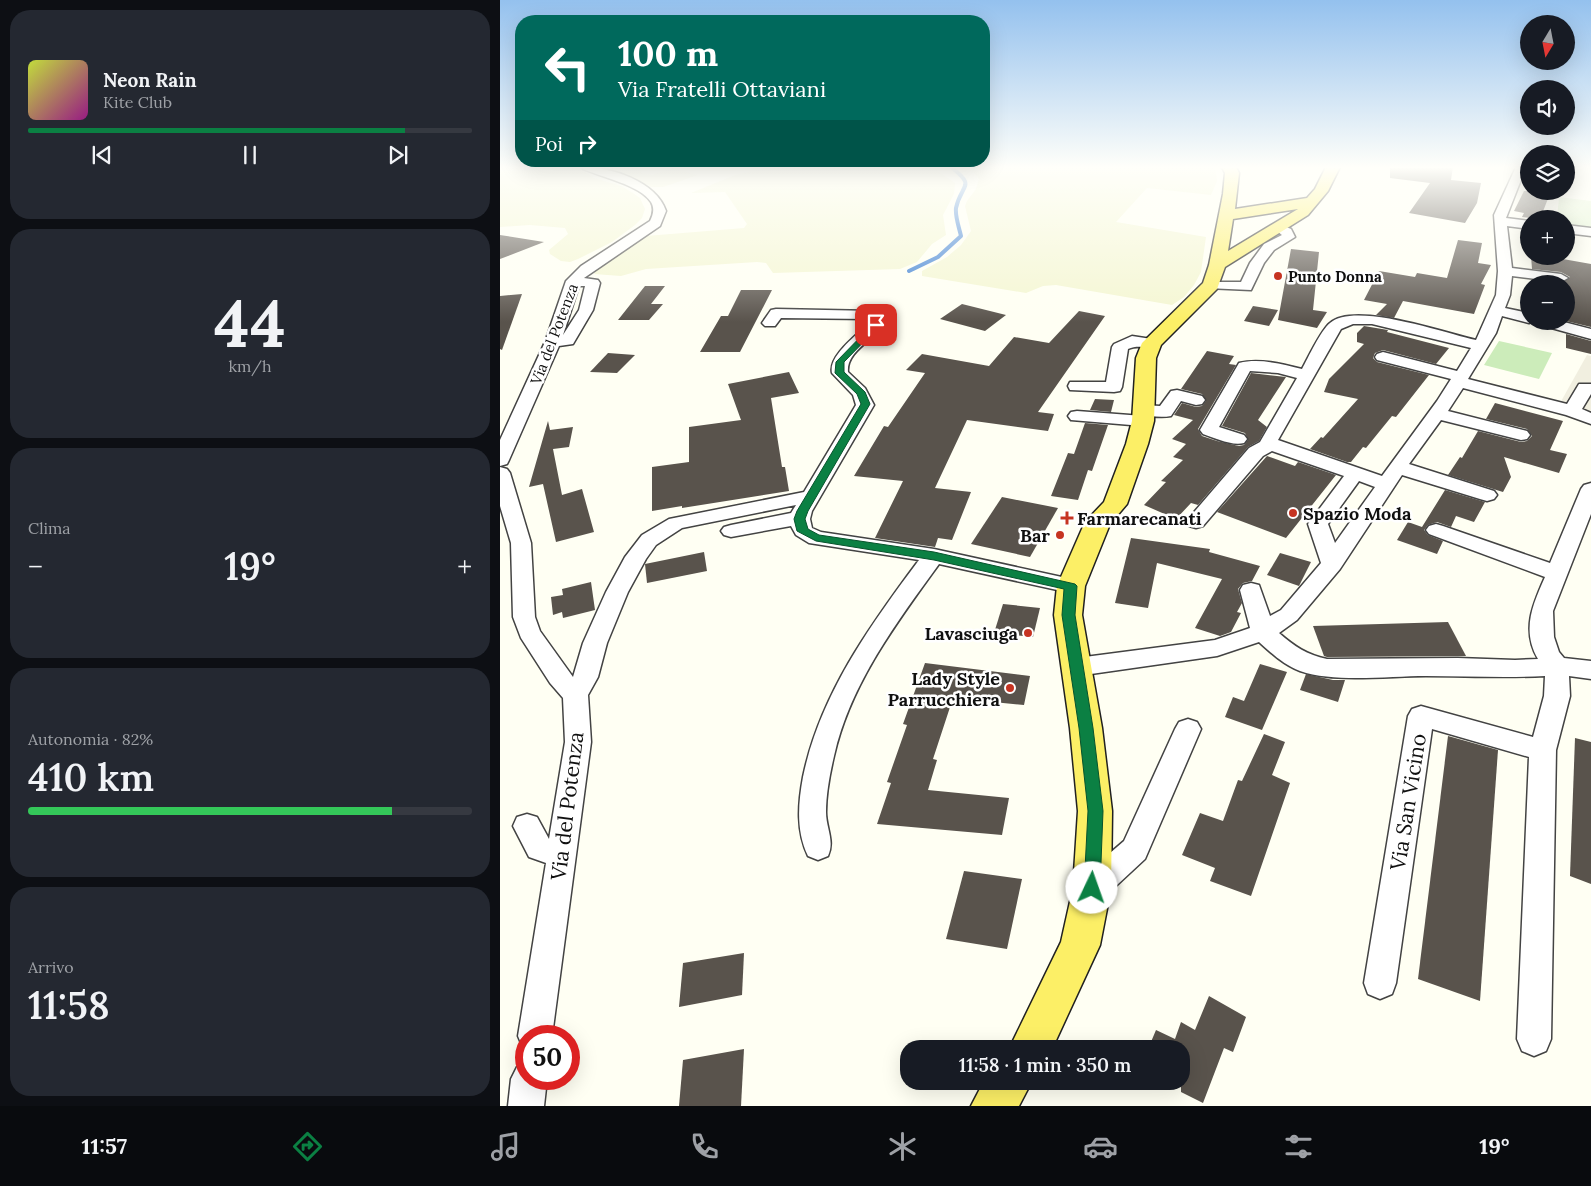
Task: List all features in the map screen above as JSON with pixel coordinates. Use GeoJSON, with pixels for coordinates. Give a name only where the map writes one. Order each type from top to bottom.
{"type":"FeatureCollection","features":[{"type":"Feature","properties":{"kind":"main road"},"geometry":{"type":"LineString","coordinates":[[1214,275],[1226,219]]}},
{"type":"Feature","properties":{"kind":"main road"},"geometry":{"type":"LineString","coordinates":[[1241,219],[1255,222],[1284,219]]}},
{"type":"Feature","properties":{"kind":"main road"},"geometry":{"type":"LineString","coordinates":[[1034,1040],[1080,945],[1092,888],[1095,811],[1086,728],[1068,615],[1071,586],[1098,522],[1114,504],[1137,444],[1144,416],[1146,358],[1152,343],[1214,275],[1284,219]]}},
{"type":"Feature","properties":{"kind":"main road"},"geometry":{"type":"LineString","coordinates":[[993,1106],[1004,1090]]}},
{"type":"Feature","properties":{"kind":"street","name":"Via del Potenza"},"geometry":{"type":"LineString","coordinates":[[500,460],[553,342],[573,281],[586,269],[656,223],[658,219]]}},
{"type":"Feature","properties":{"kind":"street"},"geometry":{"type":"LineString","coordinates":[[1214,275],[1246,287],[1257,263],[1269,247],[1289,237],[1284,219]]}},
{"type":"Feature","properties":{"kind":"street"},"geometry":{"type":"LineString","coordinates":[[1077,667],[1217,648],[1263,632],[1289,615],[1332,564],[1386,484],[1437,414],[1480,346],[1498,311],[1503,295],[1505,271],[1500,221],[1520,224]]}},
{"type":"Feature","properties":{"kind":"street"},"geometry":{"type":"LineString","coordinates":[[1575,230],[1591,232]]}},
{"type":"Feature","properties":{"kind":"street"},"geometry":{"type":"LineString","coordinates":[[1505,271],[1537,275]]}},
{"type":"Feature","properties":{"kind":"street"},"geometry":{"type":"LineString","coordinates":[[553,342],[566,341],[586,310],[594,283],[573,281]]}},
{"type":"Feature","properties":{"kind":"street"},"geometry":{"type":"LineString","coordinates":[[1498,311],[1520,316]]}},
{"type":"Feature","properties":{"kind":"street"},"geometry":{"type":"LineString","coordinates":[[776,313],[875,315],[876,325],[844,356],[839,368],[840,373],[862,394],[865,404],[811,496],[800,519],[803,531],[816,538],[934,556],[1071,586]]}},
{"type":"Feature","properties":{"kind":"street"},"geometry":{"type":"LineString","coordinates":[[1270,444],[1269,440],[1335,326],[1345,320],[1356,318],[1372,319],[1480,346]]}},
{"type":"Feature","properties":{"kind":"street"},"geometry":{"type":"LineString","coordinates":[[1575,330],[1591,334]]}},
{"type":"Feature","properties":{"kind":"street"},"geometry":{"type":"LineString","coordinates":[[1076,386],[1114,387],[1120,347],[1132,341],[1152,343]]}},
{"type":"Feature","properties":{"kind":"street"},"geometry":{"type":"LineString","coordinates":[[1383,356],[1572,411],[1591,419]]}},
{"type":"Feature","properties":{"kind":"street"},"geometry":{"type":"LineString","coordinates":[[1238,439],[1209,430],[1244,366],[1278,368],[1306,375]]}},
{"type":"Feature","properties":{"kind":"street"},"geometry":{"type":"LineString","coordinates":[[1572,411],[1588,389]]}},
{"type":"Feature","properties":{"kind":"street"},"geometry":{"type":"LineString","coordinates":[[1078,416],[1144,416],[1164,412],[1177,395],[1196,400]]}},
{"type":"Feature","properties":{"kind":"street"},"geometry":{"type":"LineString","coordinates":[[1437,414],[1521,435]]}},
{"type":"Feature","properties":{"kind":"street"},"geometry":{"type":"LineString","coordinates":[[1196,522],[1256,452],[1270,444],[1386,484]]}},
{"type":"Feature","properties":{"kind":"street"},"geometry":{"type":"LineString","coordinates":[[1398,467],[1487,496]]}},
{"type":"Feature","properties":{"kind":"street"},"geometry":{"type":"LineString","coordinates":[[500,473],[521,543],[524,617],[529,632],[559,677],[576,695],[586,677],[595,643],[617,592],[636,557],[649,540],[676,523],[811,496]]}},
{"type":"Feature","properties":{"kind":"street"},"geometry":{"type":"LineString","coordinates":[[1332,564],[1318,524],[1355,474]]}},
{"type":"Feature","properties":{"kind":"street"},"geometry":{"type":"LineString","coordinates":[[1534,1039],[1542,750],[1556,696],[1557,666],[1548,654],[1542,637],[1542,611],[1591,489]]}},
{"type":"Feature","properties":{"kind":"street"},"geometry":{"type":"LineString","coordinates":[[731,531],[781,520],[800,519]]}},
{"type":"Feature","properties":{"kind":"street"},"geometry":{"type":"LineString","coordinates":[[1436,530],[1556,573]]}},
{"type":"Feature","properties":{"kind":"street"},"geometry":{"type":"LineString","coordinates":[[818,847],[812,812],[818,770],[827,732],[853,677],[876,638],[934,556]]}},
{"type":"Feature","properties":{"kind":"street"},"geometry":{"type":"LineString","coordinates":[[1251,590],[1263,632],[1286,654],[1306,664],[1327,668],[1458,667],[1515,669],[1557,666],[1591,670]]}},
{"type":"Feature","properties":{"kind":"street","name":"Via del Potenza"},"geometry":{"type":"LineString","coordinates":[[538,1025],[578,742],[576,695]]}},
{"type":"Feature","properties":{"kind":"street","name":"Via San Vicino"},"geometry":{"type":"LineString","coordinates":[[1380,983],[1421,716],[1542,750]]}},
{"type":"Feature","properties":{"kind":"street"},"geometry":{"type":"LineString","coordinates":[[1092,888],[1135,850],[1188,729]]}},
{"type":"Feature","properties":{"kind":"street"},"geometry":{"type":"LineString","coordinates":[[527,826],[539,848],[561,855]]}},
{"type":"Feature","properties":{"kind":"street"},"geometry":{"type":"LineString","coordinates":[[526,1106],[528,1090]]}},
{"type":"Feature","properties":{"kind":"green space"},"geometry":{"type":"Polygon","coordinates":[[[500,219],[641,219],[612,242],[570,262],[561,261],[550,254],[549,250],[568,234],[565,228],[530,225],[500,227],[500,219]]]}},
{"type":"Feature","properties":{"kind":"green space"},"geometry":{"type":"Polygon","coordinates":[[[743,219],[944,219],[946,235],[932,244],[917,262],[900,269],[773,273],[766,263],[757,262],[646,269],[621,276],[594,274],[599,265],[646,236],[744,228],[747,224],[743,219]]]}},
{"type":"Feature","properties":{"kind":"green space"},"geometry":{"type":"Polygon","coordinates":[[[968,219],[1119,219],[1116,222],[1206,237],[1201,272],[1194,285],[1184,297],[1172,305],[1056,285],[1043,286],[1026,293],[922,276],[922,271],[947,257],[961,245],[971,231],[968,219]]]}},
{"type":"Feature","properties":{"kind":"green space"},"geometry":{"type":"Polygon","coordinates":[[[1575,219],[1591,219],[1591,227],[1575,225],[1575,219]]]}},
{"type":"Feature","properties":{"kind":"green space"},"geometry":{"type":"Polygon","coordinates":[[[1499,341],[1552,353],[1539,379],[1484,365],[1499,341]]]}},
{"type":"Feature","properties":{"kind":"shaded area"},"geometry":{"type":"Polygon","coordinates":[[[1587,355],[1591,356],[1591,415],[1559,405],[1587,355]]]}},
{"type":"Feature","properties":{"kind":"building"},"geometry":{"type":"Polygon","coordinates":[[[1440,219],[1468,219],[1465,223],[1440,219]]]}},
{"type":"Feature","properties":{"kind":"building"},"geometry":{"type":"Polygon","coordinates":[[[500,235],[544,242],[500,259],[500,235]]]}},
{"type":"Feature","properties":{"kind":"building"},"geometry":{"type":"Polygon","coordinates":[[[1458,240],[1482,243],[1478,263],[1491,265],[1481,284],[1485,285],[1474,314],[1403,301],[1394,318],[1376,315],[1387,304],[1364,300],[1379,271],[1415,277],[1417,273],[1447,278],[1458,240]]]}},
{"type":"Feature","properties":{"kind":"building"},"geometry":{"type":"Polygon","coordinates":[[[1291,249],[1319,252],[1313,310],[1327,312],[1317,328],[1278,320],[1291,249]]]}},
{"type":"Feature","properties":{"kind":"building"},"geometry":{"type":"Polygon","coordinates":[[[1575,261],[1591,264],[1591,327],[1575,323],[1575,275],[1532,269],[1532,265],[1575,265],[1575,261]]]}},
{"type":"Feature","properties":{"kind":"building"},"geometry":{"type":"Polygon","coordinates":[[[645,286],[665,286],[651,304],[663,304],[649,320],[618,320],[645,286]]]}},
{"type":"Feature","properties":{"kind":"building"},"geometry":{"type":"Polygon","coordinates":[[[741,290],[772,290],[740,352],[700,352],[721,316],[728,316],[741,290]]]}},
{"type":"Feature","properties":{"kind":"building"},"geometry":{"type":"Polygon","coordinates":[[[522,294],[502,350],[500,349],[500,296],[522,294]]]}},
{"type":"Feature","properties":{"kind":"building"},"geometry":{"type":"Polygon","coordinates":[[[962,304],[1006,315],[985,331],[940,319],[962,304]]]}},
{"type":"Feature","properties":{"kind":"building"},"geometry":{"type":"Polygon","coordinates":[[[1253,306],[1278,310],[1269,326],[1244,321],[1253,306]]]}},
{"type":"Feature","properties":{"kind":"building"},"geometry":{"type":"Polygon","coordinates":[[[1079,311],[1105,316],[1038,412],[1054,414],[1048,431],[967,420],[935,488],[971,492],[952,540],[938,538],[935,547],[875,538],[903,481],[854,476],[884,426],[888,427],[925,373],[906,370],[922,354],[989,366],[1014,337],[1049,343],[1079,311]]]}},
{"type":"Feature","properties":{"kind":"building"},"geometry":{"type":"Polygon","coordinates":[[[1364,326],[1388,330],[1387,332],[1449,348],[1436,364],[1383,350],[1375,353],[1373,358],[1377,362],[1429,375],[1396,417],[1392,416],[1366,448],[1363,447],[1351,462],[1347,462],[1310,449],[1321,437],[1323,438],[1358,399],[1324,392],[1329,379],[1364,344],[1357,342],[1357,333],[1364,326]]]}},
{"type":"Feature","properties":{"kind":"building"},"geometry":{"type":"Polygon","coordinates":[[[1566,334],[1591,341],[1591,354],[1566,348],[1566,334]]]}},
{"type":"Feature","properties":{"kind":"building"},"geometry":{"type":"Polygon","coordinates":[[[1207,351],[1234,356],[1229,364],[1236,365],[1198,429],[1202,436],[1217,441],[1239,446],[1244,445],[1248,440],[1245,433],[1222,426],[1251,373],[1286,377],[1258,420],[1267,427],[1259,441],[1248,447],[1198,505],[1191,503],[1176,519],[1144,505],[1166,482],[1161,481],[1183,460],[1173,457],[1186,444],[1172,439],[1193,420],[1174,415],[1182,403],[1196,407],[1202,406],[1206,401],[1202,394],[1181,389],[1207,351]]]}},
{"type":"Feature","properties":{"kind":"building"},"geometry":{"type":"Polygon","coordinates":[[[608,353],[635,355],[617,373],[590,372],[608,353]]]}},
{"type":"Feature","properties":{"kind":"building"},"geometry":{"type":"Polygon","coordinates":[[[789,372],[799,393],[771,398],[782,467],[785,467],[789,491],[652,511],[652,467],[689,462],[689,427],[741,420],[728,384],[789,372]]]}},
{"type":"Feature","properties":{"kind":"building"},"geometry":{"type":"Polygon","coordinates":[[[1095,399],[1114,400],[1111,412],[1090,410],[1095,399]]]}},
{"type":"Feature","properties":{"kind":"building"},"geometry":{"type":"Polygon","coordinates":[[[1495,403],[1563,421],[1550,450],[1567,454],[1559,473],[1504,457],[1511,477],[1503,492],[1448,475],[1460,457],[1462,458],[1478,431],[1521,442],[1527,441],[1532,436],[1527,429],[1486,419],[1495,403]]]}},
{"type":"Feature","properties":{"kind":"building"},"geometry":{"type":"Polygon","coordinates":[[[548,421],[550,430],[573,427],[569,447],[553,449],[562,495],[582,489],[594,532],[556,542],[543,484],[529,487],[548,421]]]}},
{"type":"Feature","properties":{"kind":"building"},"geometry":{"type":"Polygon","coordinates":[[[1085,423],[1108,425],[1092,471],[1088,470],[1078,500],[1051,496],[1068,453],[1074,454],[1085,423]]]}},
{"type":"Feature","properties":{"kind":"building"},"geometry":{"type":"Polygon","coordinates":[[[1267,456],[1295,466],[1298,462],[1336,475],[1286,538],[1217,512],[1267,456]]]}},
{"type":"Feature","properties":{"kind":"building"},"geometry":{"type":"Polygon","coordinates":[[[1445,490],[1485,502],[1474,522],[1456,516],[1451,527],[1437,522],[1428,525],[1424,530],[1428,535],[1443,541],[1437,554],[1397,540],[1408,522],[1422,527],[1445,490]]]}},
{"type":"Feature","properties":{"kind":"building"},"geometry":{"type":"Polygon","coordinates":[[[1002,497],[1058,508],[1030,557],[971,544],[1002,497]]]}},
{"type":"Feature","properties":{"kind":"building"},"geometry":{"type":"Polygon","coordinates":[[[1131,538],[1210,549],[1209,552],[1260,566],[1252,581],[1243,583],[1238,589],[1242,603],[1237,612],[1241,613],[1231,632],[1220,636],[1195,628],[1222,579],[1157,563],[1148,608],[1115,603],[1131,538]]]}},
{"type":"Feature","properties":{"kind":"building"},"geometry":{"type":"Polygon","coordinates":[[[704,552],[707,571],[647,583],[645,564],[704,552]]]}},
{"type":"Feature","properties":{"kind":"building"},"geometry":{"type":"Polygon","coordinates":[[[1280,553],[1311,562],[1299,586],[1267,575],[1280,553]]]}},
{"type":"Feature","properties":{"kind":"building"},"geometry":{"type":"Polygon","coordinates":[[[591,582],[595,610],[563,618],[562,612],[553,615],[551,597],[563,595],[562,589],[591,582]]]}},
{"type":"Feature","properties":{"kind":"building"},"geometry":{"type":"Polygon","coordinates":[[[1003,604],[1040,608],[1033,637],[994,633],[1003,604]]]}},
{"type":"Feature","properties":{"kind":"building"},"geometry":{"type":"Polygon","coordinates":[[[1448,622],[1466,656],[1327,657],[1324,656],[1313,626],[1448,622]]]}},
{"type":"Feature","properties":{"kind":"building"},"geometry":{"type":"Polygon","coordinates":[[[925,663],[1030,676],[1024,705],[953,698],[933,759],[937,760],[928,790],[1009,798],[1002,835],[877,824],[891,783],[887,782],[907,725],[903,724],[925,663]]]}},
{"type":"Feature","properties":{"kind":"building"},"geometry":{"type":"Polygon","coordinates":[[[1260,664],[1287,672],[1262,730],[1225,717],[1233,697],[1244,701],[1260,664]]]}},
{"type":"Feature","properties":{"kind":"building"},"geometry":{"type":"Polygon","coordinates":[[[1306,674],[1333,680],[1345,680],[1338,702],[1300,690],[1306,674]]]}},
{"type":"Feature","properties":{"kind":"building"},"geometry":{"type":"Polygon","coordinates":[[[1264,734],[1285,742],[1272,775],[1290,783],[1251,896],[1210,881],[1215,868],[1182,855],[1200,813],[1223,821],[1238,780],[1242,781],[1264,734]]]}},
{"type":"Feature","properties":{"kind":"building"},"geometry":{"type":"Polygon","coordinates":[[[1448,736],[1498,750],[1480,1001],[1418,979],[1448,736]]]}},
{"type":"Feature","properties":{"kind":"building"},"geometry":{"type":"Polygon","coordinates":[[[1575,738],[1591,742],[1591,884],[1570,876],[1575,738]]]}},
{"type":"Feature","properties":{"kind":"building"},"geometry":{"type":"Polygon","coordinates":[[[964,871],[1022,879],[1007,949],[946,939],[964,871]]]}},
{"type":"Feature","properties":{"kind":"building"},"geometry":{"type":"Polygon","coordinates":[[[744,953],[742,995],[679,1007],[683,963],[744,953]]]}},
{"type":"Feature","properties":{"kind":"building"},"geometry":{"type":"Polygon","coordinates":[[[1209,996],[1246,1017],[1233,1052],[1224,1048],[1203,1103],[1181,1092],[1181,1090],[1190,1090],[1190,1040],[1152,1040],[1156,1030],[1175,1039],[1181,1022],[1195,1030],[1209,996]]]}},
{"type":"Feature","properties":{"kind":"building"},"geometry":{"type":"Polygon","coordinates":[[[744,1049],[741,1106],[679,1106],[683,1060],[744,1049]]]}},
{"type":"Feature","properties":{"kind":"waterway"},"geometry":{"type":"LineString","coordinates":[[909,271],[938,257],[961,236],[957,219]]}},
{"type":"Feature","properties":{"kind":"place","name":"Punto Donna"},"geometry":{"type":"Point","coordinates":[1278,276]}},
{"type":"Feature","properties":{"kind":"place","name":"Spazio Moda"},"geometry":{"type":"Point","coordinates":[1293,513]}},
{"type":"Feature","properties":{"kind":"place","name":"Farmarecanati"},"geometry":{"type":"Point","coordinates":[1067,518]}},
{"type":"Feature","properties":{"kind":"place","name":"Bar"},"geometry":{"type":"Point","coordinates":[1060,535]}},
{"type":"Feature","properties":{"kind":"place","name":"Lavasciuga"},"geometry":{"type":"Point","coordinates":[1028,633]}},
{"type":"Feature","properties":{"kind":"place","name":"Lady Style Parrucchiera"},"geometry":{"type":"Point","coordinates":[1010,688]}},
{"type":"Feature","properties":{"kind":"route"},"geometry":{"type":"LineString","coordinates":[[876,325],[840,362],[840,373],[862,394],[865,404],[802,511],[800,519],[803,531],[816,538],[934,556],[1071,586],[1068,615],[1086,728],[1095,811],[1092,888]]}}]}
